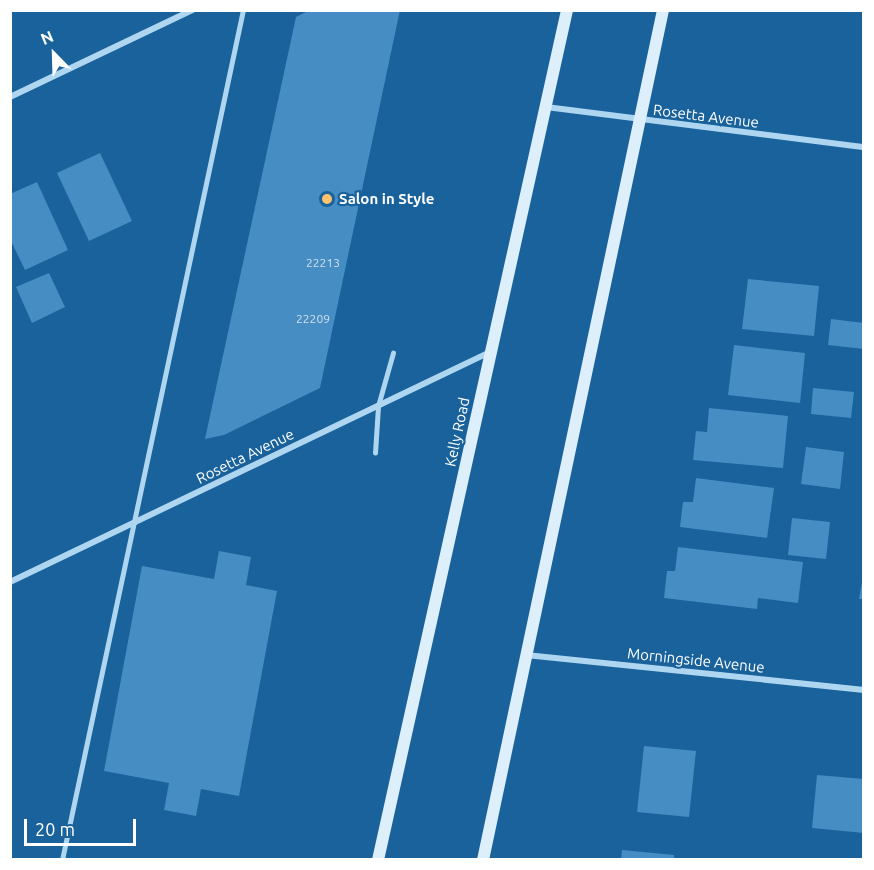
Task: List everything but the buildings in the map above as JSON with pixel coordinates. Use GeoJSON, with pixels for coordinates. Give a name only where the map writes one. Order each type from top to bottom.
{"type":"FeatureCollection","features":[{"type":"Feature","properties":{"kind":"street"},"geometry":{"type":"LineString","coordinates":[[10,98],[192,10]]}},
{"type":"Feature","properties":{"kind":"street","name":"Kelly Road"},"geometry":{"type":"LineString","coordinates":[[378,860],[567,10]]}},
{"type":"Feature","properties":{"kind":"street"},"geometry":{"type":"LineString","coordinates":[[483,860],[663,10]]}},
{"type":"Feature","properties":{"kind":"street","name":"Rosetta Avenue"},"geometry":{"type":"LineString","coordinates":[[546,107],[864,147]]}},
{"type":"Feature","properties":{"kind":"street","name":"Rosetta Avenue"},"geometry":{"type":"LineString","coordinates":[[10,582],[490,352]]}},
{"type":"Feature","properties":{"kind":"street","name":"Morningside Avenue"},"geometry":{"type":"LineString","coordinates":[[525,655],[864,690]]}},
{"type":"Feature","properties":{"kind":"lane"},"geometry":{"type":"LineString","coordinates":[[62,860],[243,10]]}},
{"type":"Feature","properties":{"kind":"lane"},"geometry":{"type":"LineString","coordinates":[[375,453],[378,406],[393,353]]}},
{"type":"Feature","properties":{"kind":"place","name":"Salon in Style"},"geometry":{"type":"Point","coordinates":[327,199]}}]}
